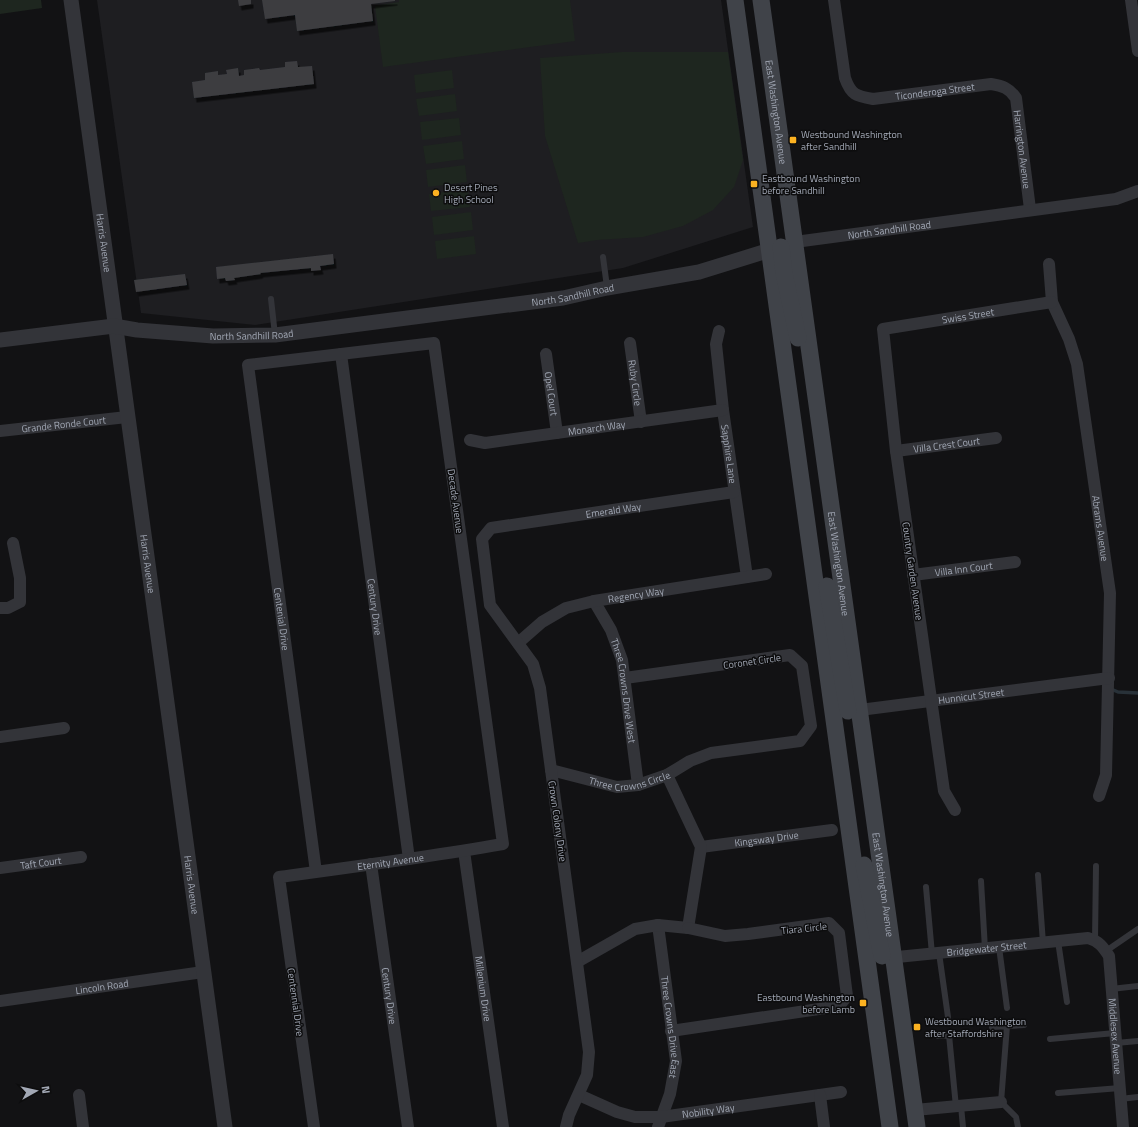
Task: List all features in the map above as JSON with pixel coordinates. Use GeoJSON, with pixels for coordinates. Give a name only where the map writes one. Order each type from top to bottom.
{"type":"FeatureCollection","features":[{"type":"Feature","properties":{"kind":"main road","name":"East Washington Avenue"},"geometry":{"type":"LineString","coordinates":[[735,0],[781,246],[784,273],[801,351],[814,379],[847,712],[881,959],[890,1126]]}},
{"type":"Feature","properties":{"kind":"main road","name":"East Washington Avenue"},"geometry":{"type":"LineString","coordinates":[[761,0],[801,477],[847,712],[848,828],[863,861],[881,959],[916,1119]]}},
{"type":"Feature","properties":{"kind":"street","name":"Harris Avenue"},"geometry":{"type":"LineString","coordinates":[[71,0],[126,417],[225,1127]]}},
{"type":"Feature","properties":{"kind":"street","name":"Ticonderoga Street"},"geometry":{"type":"LineString","coordinates":[[834,0],[845,78],[849,88],[857,96],[873,99],[991,84],[1004,86],[1011,90]]}},
{"type":"Feature","properties":{"kind":"street"},"geometry":{"type":"LineString","coordinates":[[1131,0],[1138,51]]}},
{"type":"Feature","properties":{"kind":"street","name":"Harrington Avenue"},"geometry":{"type":"LineString","coordinates":[[1011,90],[1016,98],[1030,209]]}},
{"type":"Feature","properties":{"kind":"street","name":"North Sandhill Road"},"geometry":{"type":"LineString","coordinates":[[0,340],[114,326],[213,336],[275,335],[563,298],[607,288],[699,272],[781,246],[1030,209],[1116,199],[1138,191]]}},
{"type":"Feature","properties":{"kind":"street","name":"Abrams Avenue"},"geometry":{"type":"LineString","coordinates":[[1049,264],[1052,302],[1069,339],[1078,372],[1110,593],[1106,775],[1099,796]]}},
{"type":"Feature","properties":{"kind":"street","name":"Swiss Street"},"geometry":{"type":"LineString","coordinates":[[883,329],[1052,302]]}},
{"type":"Feature","properties":{"kind":"street","name":"Country Garden Avenue"},"geometry":{"type":"LineString","coordinates":[[883,329],[896,451],[944,791],[955,810]]}},
{"type":"Feature","properties":{"kind":"street","name":"Sapphire Lane"},"geometry":{"type":"LineString","coordinates":[[719,331],[716,344],[723,410],[747,577]]}},
{"type":"Feature","properties":{"kind":"street","name":"Decade Avenue"},"geometry":{"type":"LineString","coordinates":[[248,365],[434,343],[502,844]]}},
{"type":"Feature","properties":{"kind":"street","name":"Ruby Circle"},"geometry":{"type":"LineString","coordinates":[[630,343],[641,422]]}},
{"type":"Feature","properties":{"kind":"street","name":"Century Drive"},"geometry":{"type":"LineString","coordinates":[[341,354],[410,859]]}},
{"type":"Feature","properties":{"kind":"street","name":"Opel Court"},"geometry":{"type":"LineString","coordinates":[[546,354],[557,433]]}},
{"type":"Feature","properties":{"kind":"street","name":"Centenial Drive"},"geometry":{"type":"LineString","coordinates":[[248,365],[316,872]]}},
{"type":"Feature","properties":{"kind":"street","name":"Monarch Way"},"geometry":{"type":"LineString","coordinates":[[470,440],[484,443],[723,410]]}},
{"type":"Feature","properties":{"kind":"street","name":"Grande Ronde Court"},"geometry":{"type":"LineString","coordinates":[[0,431],[126,417]]}},
{"type":"Feature","properties":{"kind":"street","name":"Villa Crest Court"},"geometry":{"type":"LineString","coordinates":[[896,451],[996,438]]}},
{"type":"Feature","properties":{"kind":"street","name":"Emerald Way"},"geometry":{"type":"LineString","coordinates":[[491,528],[734,492]]}},
{"type":"Feature","properties":{"kind":"street","name":"Crown Colony Drive"},"geometry":{"type":"LineString","coordinates":[[491,528],[482,540],[490,605],[533,664],[540,688],[589,1052],[587,1075],[566,1127]]}},
{"type":"Feature","properties":{"kind":"street"},"geometry":{"type":"LineString","coordinates":[[0,608],[8,608],[20,602],[20,578],[14,543]]}},
{"type":"Feature","properties":{"kind":"street","name":"Villa Inn Court"},"geometry":{"type":"LineString","coordinates":[[913,576],[1015,562]]}},
{"type":"Feature","properties":{"kind":"street","name":"Regency Way"},"geometry":{"type":"LineString","coordinates":[[518,643],[542,622],[566,608],[594,600],[766,574]]}},
{"type":"Feature","properties":{"kind":"street","name":"Three Crowns Drive West"},"geometry":{"type":"LineString","coordinates":[[594,600],[611,630],[622,660],[638,785]]}},
{"type":"Feature","properties":{"kind":"street","name":"Coronet Circle"},"geometry":{"type":"LineString","coordinates":[[625,678],[790,655],[802,666],[811,726],[800,741],[711,753],[690,761],[667,775]]}},
{"type":"Feature","properties":{"kind":"street","name":"Hunnicut Street"},"geometry":{"type":"LineString","coordinates":[[847,712],[931,699],[1109,678]]}},
{"type":"Feature","properties":{"kind":"street"},"geometry":{"type":"LineString","coordinates":[[0,737],[64,728]]}},
{"type":"Feature","properties":{"kind":"street","name":"Three Crowns Circle"},"geometry":{"type":"LineString","coordinates":[[551,770],[617,787],[638,785],[667,775],[701,847]]}},
{"type":"Feature","properties":{"kind":"street","name":"Kingsway Drive"},"geometry":{"type":"LineString","coordinates":[[701,847],[832,830]]}},
{"type":"Feature","properties":{"kind":"street","name":"Eternity Avenue"},"geometry":{"type":"LineString","coordinates":[[279,877],[410,859],[502,844]]}},
{"type":"Feature","properties":{"kind":"street"},"geometry":{"type":"LineString","coordinates":[[577,962],[634,929],[658,925],[688,928],[701,847]]}},
{"type":"Feature","properties":{"kind":"street","name":"Millenium Drive"},"geometry":{"type":"LineString","coordinates":[[464,851],[503,1127]]}},
{"type":"Feature","properties":{"kind":"street","name":"Taft Court"},"geometry":{"type":"LineString","coordinates":[[0,868],[81,857]]}},
{"type":"Feature","properties":{"kind":"street","name":"Century Drive"},"geometry":{"type":"LineString","coordinates":[[371,864],[408,1127]]}},
{"type":"Feature","properties":{"kind":"street","name":"Centennial Drive"},"geometry":{"type":"LineString","coordinates":[[279,877],[314,1127]]}},
{"type":"Feature","properties":{"kind":"street","name":"Tiara Circle"},"geometry":{"type":"LineString","coordinates":[[671,1030],[839,1006],[847,996],[839,933],[829,923],[724,936],[688,928]]}},
{"type":"Feature","properties":{"kind":"street","name":"Three Crowns Drive East"},"geometry":{"type":"LineString","coordinates":[[658,925],[676,1061],[670,1094],[660,1122]]}},
{"type":"Feature","properties":{"kind":"street","name":"Bridgewater Street"},"geometry":{"type":"LineString","coordinates":[[881,959],[1088,938],[1101,946]]}},
{"type":"Feature","properties":{"kind":"street","name":"Middlesex Avenue"},"geometry":{"type":"LineString","coordinates":[[1101,946],[1109,956],[1123,1127]]}},
{"type":"Feature","properties":{"kind":"street","name":"Lincoln Road"},"geometry":{"type":"LineString","coordinates":[[0,1002],[203,972]]}},
{"type":"Feature","properties":{"kind":"street","name":"Nobility Way"},"geometry":{"type":"LineString","coordinates":[[579,1095],[617,1112],[660,1122],[841,1092]]}},
{"type":"Feature","properties":{"kind":"street"},"geometry":{"type":"LineString","coordinates":[[79,1095],[83,1127]]}},
{"type":"Feature","properties":{"kind":"street"},"geometry":{"type":"LineString","coordinates":[[820,1096],[824,1127]]}},
{"type":"Feature","properties":{"kind":"street"},"geometry":{"type":"LineString","coordinates":[[916,1119],[958,1106],[1001,1102]]}},
{"type":"Feature","properties":{"kind":"lane"},"geometry":{"type":"LineString","coordinates":[[603,257],[607,288]]}},
{"type":"Feature","properties":{"kind":"lane"},"geometry":{"type":"LineString","coordinates":[[271,298],[275,335]]}},
{"type":"Feature","properties":{"kind":"lane"},"geometry":{"type":"LineString","coordinates":[[1096,866],[1101,946],[1138,929]]}},
{"type":"Feature","properties":{"kind":"lane"},"geometry":{"type":"LineString","coordinates":[[1038,875],[1043,943]]}},
{"type":"Feature","properties":{"kind":"lane"},"geometry":{"type":"LineString","coordinates":[[981,881],[985,949]]}},
{"type":"Feature","properties":{"kind":"lane"},"geometry":{"type":"LineString","coordinates":[[926,887],[935,954],[948,1016]]}},
{"type":"Feature","properties":{"kind":"lane"},"geometry":{"type":"LineString","coordinates":[[1058,941],[1067,1002]]}},
{"type":"Feature","properties":{"kind":"lane"},"geometry":{"type":"LineString","coordinates":[[999,948],[1007,1008]]}},
{"type":"Feature","properties":{"kind":"lane"},"geometry":{"type":"LineString","coordinates":[[1111,989],[1138,986]]}},
{"type":"Feature","properties":{"kind":"lane"},"geometry":{"type":"LineString","coordinates":[[992,1027],[1024,1025]]}},
{"type":"Feature","properties":{"kind":"lane"},"geometry":{"type":"LineString","coordinates":[[1007,1026],[1001,1102],[1016,1118],[1018,1127]]}},
{"type":"Feature","properties":{"kind":"lane"},"geometry":{"type":"LineString","coordinates":[[938,1036],[961,1034]]}},
{"type":"Feature","properties":{"kind":"lane"},"geometry":{"type":"LineString","coordinates":[[949,1035],[958,1106],[963,1127]]}},
{"type":"Feature","properties":{"kind":"lane"},"geometry":{"type":"LineString","coordinates":[[1050,1039],[1115,1038],[1138,1041]]}},
{"type":"Feature","properties":{"kind":"lane"},"geometry":{"type":"LineString","coordinates":[[1058,1093],[1120,1094],[1138,1097]]}},
{"type":"Feature","properties":{"kind":"shaded area"},"geometry":{"type":"Polygon","coordinates":[[[0,0],[41,0],[42,8],[0,14],[0,0]]]}},
{"type":"Feature","properties":{"kind":"shaded area","name":"Desert Pines High School"},"geometry":{"type":"Polygon","coordinates":[[[97,0],[721,0],[753,227],[623,268],[255,325],[141,313],[97,0]]]}},
{"type":"Feature","properties":{"kind":"shaded area"},"geometry":{"type":"Polygon","coordinates":[[[399,0],[570,0],[575,41],[383,67],[375,6],[399,2],[399,0]]]}},
{"type":"Feature","properties":{"kind":"shaded area"},"geometry":{"type":"Polygon","coordinates":[[[622,52],[728,52],[743,160],[734,187],[713,210],[683,226],[643,237],[597,240],[578,243],[545,136],[540,58],[622,52]]]}},
{"type":"Feature","properties":{"kind":"shaded area"},"geometry":{"type":"Polygon","coordinates":[[[452,70],[454,88],[416,93],[414,75],[452,70]]]}},
{"type":"Feature","properties":{"kind":"shaded area"},"geometry":{"type":"Polygon","coordinates":[[[455,94],[457,111],[419,116],[416,99],[455,94]]]}},
{"type":"Feature","properties":{"kind":"shaded area"},"geometry":{"type":"Polygon","coordinates":[[[459,118],[461,135],[422,140],[420,122],[459,118]]]}},
{"type":"Feature","properties":{"kind":"shaded area"},"geometry":{"type":"Polygon","coordinates":[[[462,141],[464,159],[426,164],[423,146],[462,141]]]}},
{"type":"Feature","properties":{"kind":"shaded area"},"geometry":{"type":"Polygon","coordinates":[[[465,165],[467,182],[428,187],[426,170],[465,165]]]}},
{"type":"Feature","properties":{"kind":"shaded area"},"geometry":{"type":"Polygon","coordinates":[[[468,189],[470,207],[431,211],[429,194],[468,189]]]}},
{"type":"Feature","properties":{"kind":"shaded area"},"geometry":{"type":"Polygon","coordinates":[[[471,212],[473,230],[434,235],[432,217],[471,212]]]}},
{"type":"Feature","properties":{"kind":"shaded area"},"geometry":{"type":"Polygon","coordinates":[[[474,236],[476,254],[437,259],[435,241],[474,236]]]}},
{"type":"Feature","properties":{"kind":"building"},"geometry":{"type":"Polygon","coordinates":[[[238,0],[251,0],[251,4],[239,6],[238,0]]]}},
{"type":"Feature","properties":{"kind":"building"},"geometry":{"type":"Polygon","coordinates":[[[262,0],[395,1],[371,4],[373,21],[297,31],[295,15],[265,19],[262,0]]]}},
{"type":"Feature","properties":{"kind":"building"},"geometry":{"type":"Polygon","coordinates":[[[297,61],[298,67],[312,66],[314,84],[194,98],[192,82],[205,80],[205,73],[218,71],[218,75],[227,74],[226,70],[238,68],[239,76],[244,75],[244,70],[285,67],[285,62],[297,61]]]}},
{"type":"Feature","properties":{"kind":"building"},"geometry":{"type":"Polygon","coordinates":[[[333,254],[334,264],[320,266],[321,270],[311,271],[311,268],[260,273],[261,274],[234,278],[235,280],[226,281],[225,278],[217,279],[216,267],[333,254]]]}},
{"type":"Feature","properties":{"kind":"building"},"geometry":{"type":"Polygon","coordinates":[[[185,274],[187,285],[136,292],[134,280],[185,274]]]}},
{"type":"Feature","properties":{"kind":"waterway"},"geometry":{"type":"LineString","coordinates":[[1111,689],[1118,692],[1138,693]]}},
{"type":"Feature","properties":{"kind":"place","name":"Westbound Washington after Sandhill"},"geometry":{"type":"Point","coordinates":[793,140]}},
{"type":"Feature","properties":{"kind":"place","name":"Eastbound Washington before Sandhill"},"geometry":{"type":"Point","coordinates":[754,184]}},
{"type":"Feature","properties":{"kind":"place","name":"Desert Pines High School"},"geometry":{"type":"Point","coordinates":[436,193]}},
{"type":"Feature","properties":{"kind":"place","name":"Eastbound Washington before Lamb"},"geometry":{"type":"Point","coordinates":[863,1003]}},
{"type":"Feature","properties":{"kind":"place","name":"Westbound Washington after Staffordshire"},"geometry":{"type":"Point","coordinates":[917,1027]}}]}
